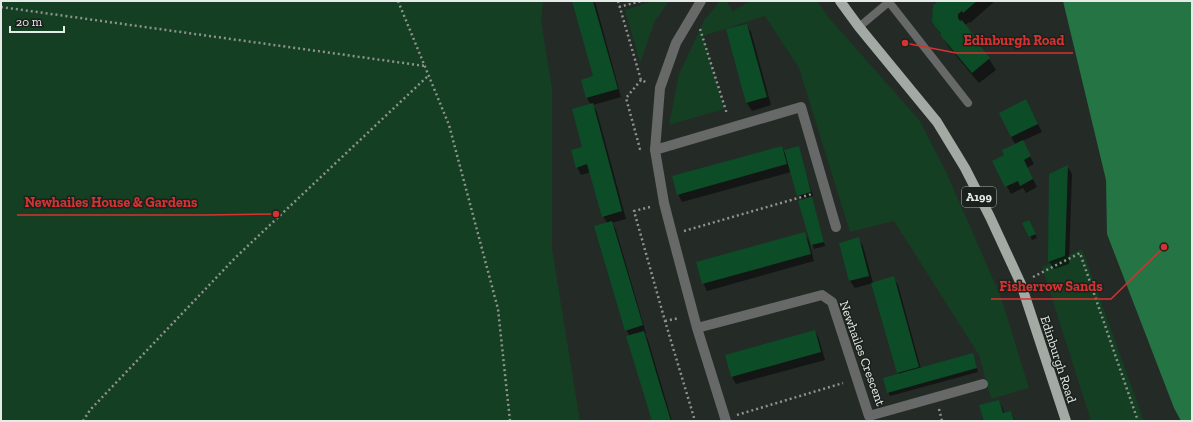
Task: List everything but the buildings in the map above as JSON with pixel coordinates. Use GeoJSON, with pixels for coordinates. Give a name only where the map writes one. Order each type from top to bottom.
{"type":"FeatureCollection","features":[{"type":"Feature","properties":{"kind":"main road","name":"Edinburgh Road"},"geometry":{"type":"LineString","coordinates":[[840,1],[937,122],[965,168],[1021,284],[1066,421]]}},
{"type":"Feature","properties":{"kind":"street"},"geometry":{"type":"LineString","coordinates":[[702,1],[676,43],[660,88],[655,150],[664,203],[672,234],[697,328],[726,420]]}},
{"type":"Feature","properties":{"kind":"street"},"geometry":{"type":"LineString","coordinates":[[655,150],[800,107],[836,227]]}},
{"type":"Feature","properties":{"kind":"street","name":"Newhailes Crescent"},"geometry":{"type":"LineString","coordinates":[[697,328],[822,294],[832,302],[869,416],[983,384]]}},
{"type":"Feature","properties":{"kind":"lane"},"geometry":{"type":"LineString","coordinates":[[859,26],[890,1],[968,103]]}},
{"type":"Feature","properties":{"kind":"path"},"geometry":{"type":"LineString","coordinates":[[398,1],[450,125],[498,309],[510,421]]}},
{"type":"Feature","properties":{"kind":"path"},"geometry":{"type":"LineString","coordinates":[[618,1],[641,80]]}},
{"type":"Feature","properties":{"kind":"path"},"geometry":{"type":"LineString","coordinates":[[620,7],[642,1]]}},
{"type":"Feature","properties":{"kind":"path"},"geometry":{"type":"LineString","coordinates":[[1,7],[425,66]]}},
{"type":"Feature","properties":{"kind":"path"},"geometry":{"type":"LineString","coordinates":[[694,12],[731,127]]}},
{"type":"Feature","properties":{"kind":"path"},"geometry":{"type":"LineString","coordinates":[[83,421],[90,410],[236,258],[429,75]]}},
{"type":"Feature","properties":{"kind":"path"},"geometry":{"type":"LineString","coordinates":[[641,80],[660,88]]}},
{"type":"Feature","properties":{"kind":"path"},"geometry":{"type":"LineString","coordinates":[[641,80],[626,98],[640,149],[655,150]]}},
{"type":"Feature","properties":{"kind":"path"},"geometry":{"type":"LineString","coordinates":[[672,234],[825,190]]}},
{"type":"Feature","properties":{"kind":"path"},"geometry":{"type":"LineString","coordinates":[[634,211],[695,421]]}},
{"type":"Feature","properties":{"kind":"path"},"geometry":{"type":"LineString","coordinates":[[1021,284],[1080,253],[1138,421]]}},
{"type":"Feature","properties":{"kind":"path"},"geometry":{"type":"LineString","coordinates":[[726,420],[857,378]]}},
{"type":"Feature","properties":{"kind":"shaded area"},"geometry":{"type":"Polygon","coordinates":[[[1,1],[543,1],[541,21],[552,88],[552,249],[580,421],[1,421],[1,1]]]}},
{"type":"Feature","properties":{"kind":"shaded area"},"geometry":{"type":"Polygon","coordinates":[[[653,1],[669,1],[655,21],[640,63],[625,10],[653,1]]]}},
{"type":"Feature","properties":{"kind":"shaded area"},"geometry":{"type":"Polygon","coordinates":[[[720,1],[726,1],[733,11],[750,1],[817,1],[830,19],[920,121],[947,174],[1001,297],[1029,388],[991,399],[979,355],[894,221],[850,232],[799,68],[765,16],[703,36],[724,109],[669,125],[679,74],[705,19],[720,1]]]}},
{"type":"Feature","properties":{"kind":"shaded area"},"geometry":{"type":"Polygon","coordinates":[[[1063,1],[1192,1],[1192,421],[1181,421],[1174,408],[1107,234],[1106,180],[1063,1]]]}},
{"type":"Feature","properties":{"kind":"shaded area"},"geometry":{"type":"Polygon","coordinates":[[[1082,249],[1144,421],[1091,421],[1042,267],[1082,249]]]}},
{"type":"Feature","properties":{"kind":"place","name":"Edinburgh Road"},"geometry":{"type":"Point","coordinates":[905,43]}},
{"type":"Feature","properties":{"kind":"place","name":"Newhailes House & Gardens"},"geometry":{"type":"Point","coordinates":[276,214]}},
{"type":"Feature","properties":{"kind":"place","name":"Fisherrow Sands"},"geometry":{"type":"Point","coordinates":[1164,247]}}]}
